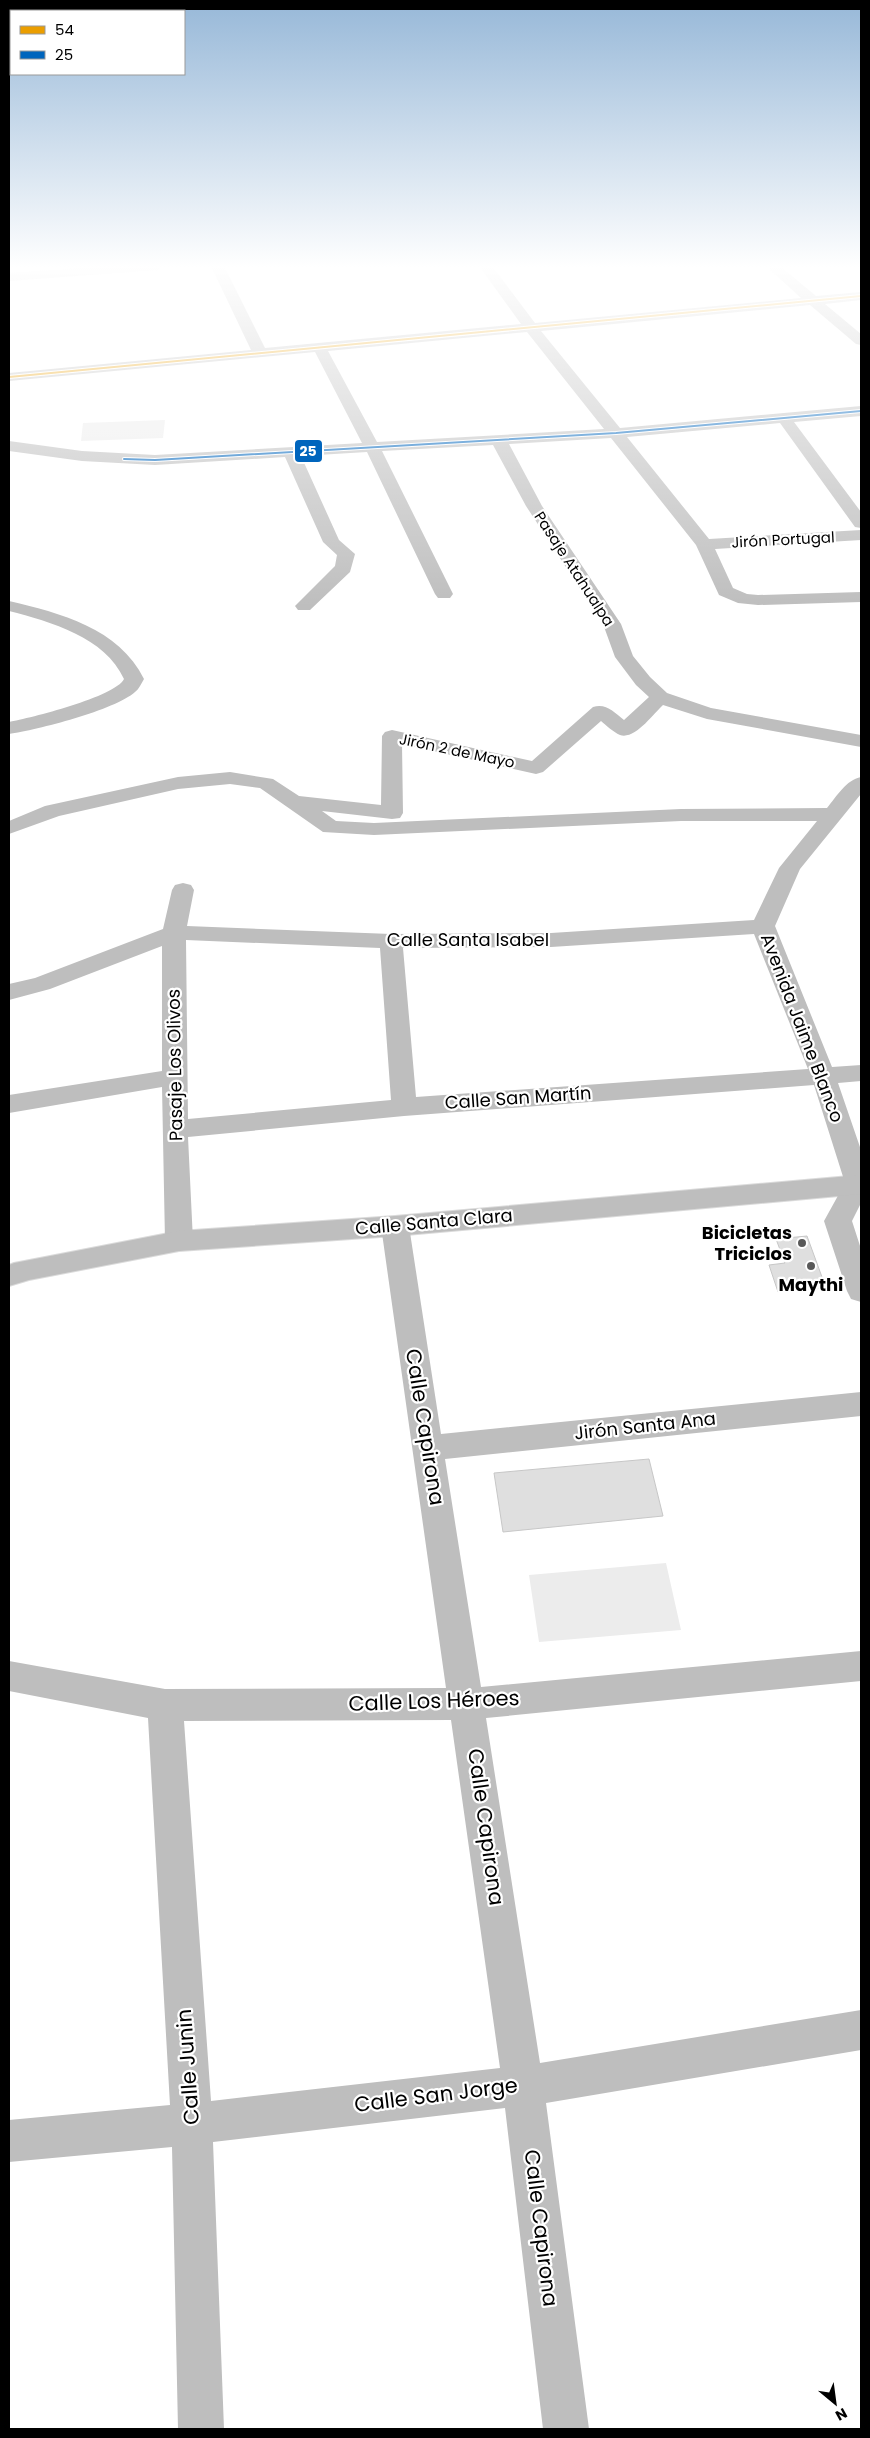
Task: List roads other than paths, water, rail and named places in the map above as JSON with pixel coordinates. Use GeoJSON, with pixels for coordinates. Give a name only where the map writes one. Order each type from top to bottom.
{"type":"FeatureCollection","features":[{"type":"Feature","properties":{"kind":"street"},"geometry":{"type":"LineString","coordinates":[[337,380],[372,446],[444,594]]}},
{"type":"Feature","properties":{"kind":"street"},"geometry":{"type":"LineString","coordinates":[[573,380],[704,544],[718,570],[725,591],[744,598],[758,600],[861,597]]}},
{"type":"Feature","properties":{"kind":"street"},"geometry":{"type":"LineString","coordinates":[[9,446],[59,456],[155,460],[616,433],[861,411]]}},
{"type":"Feature","properties":{"kind":"street"},"geometry":{"type":"LineString","coordinates":[[784,418],[861,523]]}},
{"type":"Feature","properties":{"kind":"street","name":"Pasaje Atahualpa"},"geometry":{"type":"LineString","coordinates":[[498,439],[534,506],[612,624],[624,657],[643,681],[660,697],[707,713],[861,741]]}},
{"type":"Feature","properties":{"kind":"street"},"geometry":{"type":"LineString","coordinates":[[291,452],[332,542],[346,554],[344,568],[304,606]]}},
{"type":"Feature","properties":{"kind":"street","name":"Jirón Portugal"},"geometry":{"type":"LineString","coordinates":[[704,544],[861,536]]}},
{"type":"Feature","properties":{"kind":"street"},"geometry":{"type":"LineString","coordinates":[[9,606],[53,617],[83,630],[123,659],[132,671],[134,679],[129,687],[114,696],[28,726],[9,728]]}},
{"type":"Feature","properties":{"kind":"street","name":"Jirón 2 de Mayo"},"geometry":{"type":"LineString","coordinates":[[290,801],[392,813],[392,736],[536,768],[600,711],[625,730],[660,697]]}},
{"type":"Feature","properties":{"kind":"street"},"geometry":{"type":"LineString","coordinates":[[9,828],[52,811],[178,783],[221,779],[266,783],[290,801],[332,826],[374,829],[672,816],[832,814]]}},
{"type":"Feature","properties":{"kind":"street","name":"Avenida Jaime Blanco"},"geometry":{"type":"LineString","coordinates":[[860,786],[832,814],[790,868],[763,926],[823,1075],[860,1185]]}},
{"type":"Feature","properties":{"kind":"street","name":"Pasaje Los Olivos"},"geometry":{"type":"LineString","coordinates":[[179,1241],[174,1077],[174,933],[183,890]]}},
{"type":"Feature","properties":{"kind":"street","name":"Calle Santa Isabel"},"geometry":{"type":"LineString","coordinates":[[174,933],[391,941],[550,940],[763,926]]}},
{"type":"Feature","properties":{"kind":"street"},"geometry":{"type":"LineString","coordinates":[[9,992],[42,984],[174,933]]}},
{"type":"Feature","properties":{"kind":"street"},"geometry":{"type":"LineString","coordinates":[[391,941],[404,1107]]}},
{"type":"Feature","properties":{"kind":"street","name":"Calle San Martín"},"geometry":{"type":"LineString","coordinates":[[175,1128],[404,1107],[861,1073]]}},
{"type":"Feature","properties":{"kind":"street"},"geometry":{"type":"LineString","coordinates":[[9,1104],[174,1077]]}},
{"type":"Feature","properties":{"kind":"street"},"geometry":{"type":"LineString","coordinates":[[860,1185],[838,1221],[861,1292]]}},
{"type":"Feature","properties":{"kind":"street","name":"Calle Santa Clara"},"geometry":{"type":"LineString","coordinates":[[9,1276],[24,1270],[179,1241],[395,1226],[860,1185]]}},
{"type":"Feature","properties":{"kind":"street","name":"Calle Capirona"},"geometry":{"type":"LineString","coordinates":[[395,1226],[468,1704],[523,2086],[566,2429]]}},
{"type":"Feature","properties":{"kind":"street","name":"Jirón Santa Ana"},"geometry":{"type":"LineString","coordinates":[[428,1448],[861,1404]]}},
{"type":"Feature","properties":{"kind":"street","name":"Calle Los Héroes"},"geometry":{"type":"LineString","coordinates":[[9,1676],[164,1705],[468,1704],[861,1666]]}},
{"type":"Feature","properties":{"kind":"street","name":"Calle Junin"},"geometry":{"type":"LineString","coordinates":[[164,1705],[192,2124],[201,2429]]}},
{"type":"Feature","properties":{"kind":"street","name":"Calle San Jorge"},"geometry":{"type":"LineString","coordinates":[[9,2141],[192,2124],[523,2086],[861,2030]]}},
{"type":"Feature","properties":{"kind":"place","name":"Bicicletas Triciclos"},"geometry":{"type":"Point","coordinates":[802,1243]}},
{"type":"Feature","properties":{"kind":"place","name":"Maythi"},"geometry":{"type":"Point","coordinates":[811,1266]}}]}
